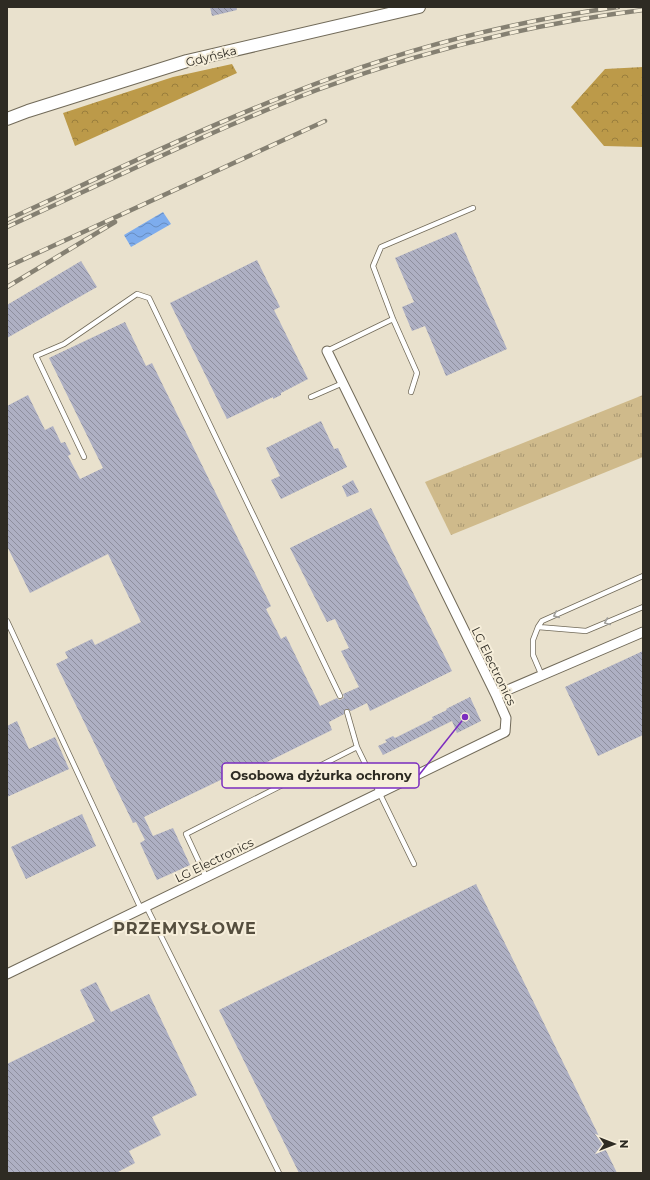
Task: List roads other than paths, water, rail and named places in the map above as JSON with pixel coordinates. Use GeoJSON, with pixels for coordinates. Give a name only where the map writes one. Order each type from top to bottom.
{"type":"FeatureCollection","features":[{"type":"Feature","properties":{"kind":"main road","name":"Gdyńska"},"geometry":{"type":"LineString","coordinates":[[7,120],[28,111],[187,61],[383,11],[419,7]]}},
{"type":"Feature","properties":{"kind":"street","name":"LG Electronics"},"geometry":{"type":"LineString","coordinates":[[7,974],[505,732],[506,718],[496,695],[327,351]]}},
{"type":"Feature","properties":{"kind":"street"},"geometry":{"type":"LineString","coordinates":[[496,695],[643,632]]}},
{"type":"Feature","properties":{"kind":"lane"},"geometry":{"type":"LineString","coordinates":[[411,392],[417,373],[393,319],[373,266],[381,247],[473,208]]}},
{"type":"Feature","properties":{"kind":"lane"},"geometry":{"type":"LineString","coordinates":[[84,457],[36,356],[64,344],[137,294],[149,298],[340,696]]}},
{"type":"Feature","properties":{"kind":"lane"},"geometry":{"type":"LineString","coordinates":[[327,351],[393,319]]}},
{"type":"Feature","properties":{"kind":"lane"},"geometry":{"type":"LineString","coordinates":[[311,397],[342,383]]}},
{"type":"Feature","properties":{"kind":"lane"},"geometry":{"type":"LineString","coordinates":[[542,676],[533,655],[533,640],[542,620],[643,576]]}},
{"type":"Feature","properties":{"kind":"lane"},"geometry":{"type":"LineString","coordinates":[[538,627],[586,631],[643,607]]}},
{"type":"Feature","properties":{"kind":"lane"},"geometry":{"type":"LineString","coordinates":[[7,621],[144,908],[279,1173]]}},
{"type":"Feature","properties":{"kind":"lane"},"geometry":{"type":"LineString","coordinates":[[347,712],[357,747],[378,793],[414,864]]}},
{"type":"Feature","properties":{"kind":"lane"},"geometry":{"type":"LineString","coordinates":[[206,877],[186,834],[357,747]]}},
{"type":"Feature","properties":{"kind":"water"},"geometry":{"type":"Polygon","coordinates":[[[163,212],[171,224],[131,247],[124,235],[163,212]]]}},
{"type":"Feature","properties":{"kind":"railway"},"geometry":{"type":"LineString","coordinates":[[7,220],[198,132],[276,99],[389,58],[502,28],[618,7]]}},
{"type":"Feature","properties":{"kind":"railway"},"geometry":{"type":"LineString","coordinates":[[7,227],[161,156],[278,105],[357,76],[437,51],[519,31],[643,10]]}},
{"type":"Feature","properties":{"kind":"railway"},"geometry":{"type":"LineString","coordinates":[[7,267],[325,121]]}},
{"type":"Feature","properties":{"kind":"railway"},"geometry":{"type":"LineString","coordinates":[[7,287],[115,222]]}},
{"type":"Feature","properties":{"kind":"place","name":"Osobowa dyżurka ochrony"},"geometry":{"type":"Point","coordinates":[465,717]}},
{"type":"Feature","properties":{"kind":"district","name":"PRZEMYSŁOWE"},"geometry":{"type":"Point","coordinates":[185,928]}}]}
